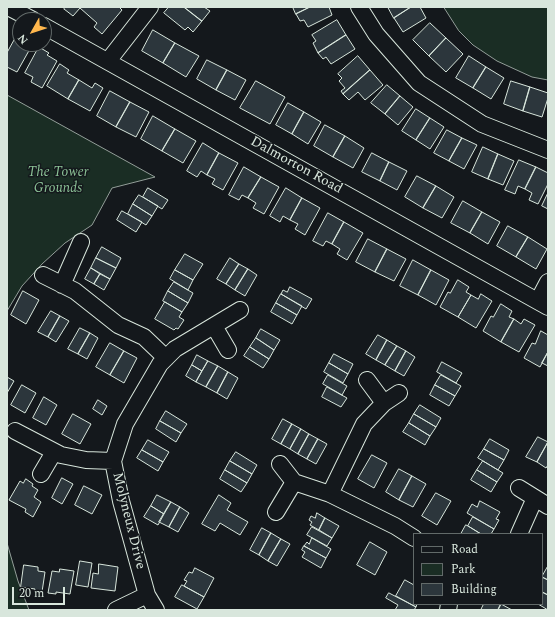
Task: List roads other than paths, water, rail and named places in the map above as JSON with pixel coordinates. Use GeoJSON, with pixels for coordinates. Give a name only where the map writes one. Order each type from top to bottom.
{"type":"FeatureCollection","features":[{"type":"Feature","properties":{"kind":"street"},"geometry":{"type":"LineString","coordinates":[[8,7],[18,12]]}},
{"type":"Feature","properties":{"kind":"street"},"geometry":{"type":"LineString","coordinates":[[108,61],[150,7]]}},
{"type":"Feature","properties":{"kind":"street"},"geometry":{"type":"LineString","coordinates":[[359,7],[376,34],[419,83],[482,124],[548,150]]}},
{"type":"Feature","properties":{"kind":"street","name":"Dalmorton Road"},"geometry":{"type":"LineString","coordinates":[[52,30],[543,304]]}},
{"type":"Feature","properties":{"kind":"street"},"geometry":{"type":"LineString","coordinates":[[62,285],[81,242]]}},
{"type":"Feature","properties":{"kind":"street"},"geometry":{"type":"LineString","coordinates":[[43,275],[75,291],[118,325],[144,337],[166,358]]}},
{"type":"Feature","properties":{"kind":"street"},"geometry":{"type":"LineString","coordinates":[[543,304],[548,282]]}},
{"type":"Feature","properties":{"kind":"street","name":"Molyneux Drive"},"geometry":{"type":"LineString","coordinates":[[156,610],[147,595],[121,501],[113,462],[125,424],[160,364],[175,349],[240,310]]}},
{"type":"Feature","properties":{"kind":"street"},"geometry":{"type":"LineString","coordinates":[[214,326],[228,350]]}},
{"type":"Feature","properties":{"kind":"street"},"geometry":{"type":"LineString","coordinates":[[367,380],[384,403]]}},
{"type":"Feature","properties":{"kind":"street"},"geometry":{"type":"LineString","coordinates":[[330,494],[364,424],[384,403],[399,393]]}},
{"type":"Feature","properties":{"kind":"street"},"geometry":{"type":"LineString","coordinates":[[15,432],[62,456],[113,462]]}},
{"type":"Feature","properties":{"kind":"street"},"geometry":{"type":"LineString","coordinates":[[41,474],[54,452]]}},
{"type":"Feature","properties":{"kind":"street"},"geometry":{"type":"LineString","coordinates":[[280,464],[294,482],[330,494],[395,526],[413,537]]}},
{"type":"Feature","properties":{"kind":"street"},"geometry":{"type":"LineString","coordinates":[[276,512],[294,482]]}},
{"type":"Feature","properties":{"kind":"street"},"geometry":{"type":"LineString","coordinates":[[519,488],[542,502],[520,533]]}},
{"type":"Feature","properties":{"kind":"street"},"geometry":{"type":"LineString","coordinates":[[116,610],[147,595]]}},
{"type":"Feature","properties":{"kind":"park label","name":"The Tower Grounds"},"geometry":{"type":"Point","coordinates":[58,182]}}]}
